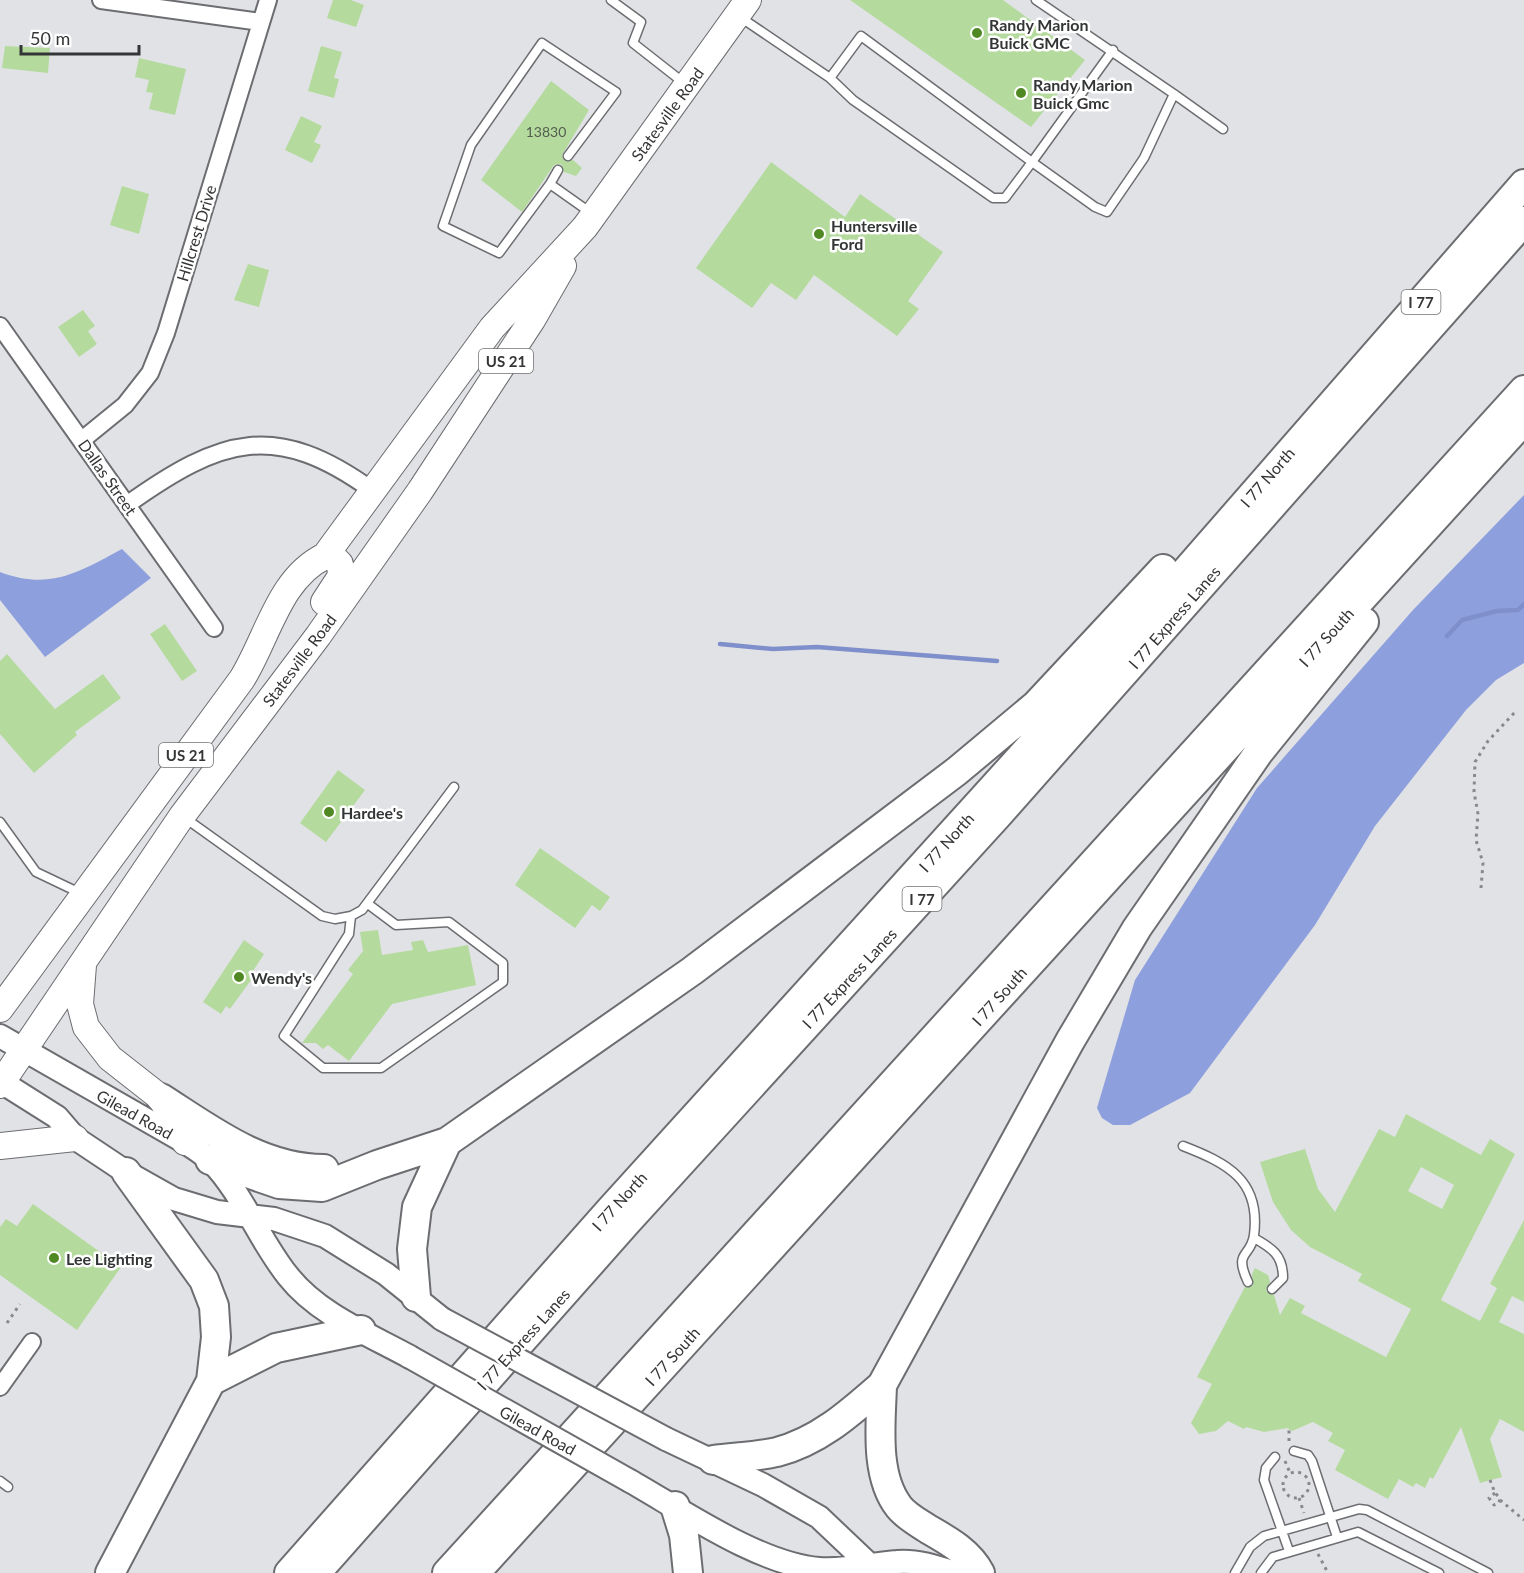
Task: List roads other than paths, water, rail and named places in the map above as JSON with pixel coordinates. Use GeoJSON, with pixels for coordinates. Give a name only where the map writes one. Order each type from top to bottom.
{"type":"FeatureCollection","features":[{"type":"Feature","properties":{"kind":"highway","name":"I 77 North"},"geometry":{"type":"LineString","coordinates":[[289,1573],[611,1209],[1074,699],[1524,184]]}},
{"type":"Feature","properties":{"kind":"highway","name":"I 77 Express Lanes"},"geometry":{"type":"LineString","coordinates":[[316,1573],[634,1214],[1012,799],[1524,221]]}},
{"type":"Feature","properties":{"kind":"highway"},"geometry":{"type":"LineString","coordinates":[[447,1573],[1524,390]]}},
{"type":"Feature","properties":{"kind":"highway"},"geometry":{"type":"LineString","coordinates":[[210,1160],[279,1184],[322,1188],[377,1165],[447,1142],[692,971],[794,896],[996,740],[1036,705],[1273,452],[1317,419]]}},
{"type":"Feature","properties":{"kind":"highway","name":"I 77 South"},"geometry":{"type":"LineString","coordinates":[[474,1573],[1524,420]]}},
{"type":"Feature","properties":{"kind":"highway"},"geometry":{"type":"LineString","coordinates":[[712,1460],[777,1452],[806,1442],[841,1421],[882,1384],[1103,981],[1175,869],[1259,752],[1524,425]]}},
{"type":"Feature","properties":{"kind":"highway"},"geometry":{"type":"LineString","coordinates":[[160,1098],[216,1134],[271,1161],[299,1168],[321,1169],[377,1165]]}},
{"type":"Feature","properties":{"kind":"highway"},"geometry":{"type":"LineString","coordinates":[[416,1297],[412,1249],[417,1207],[447,1142]]}},
{"type":"Feature","properties":{"kind":"highway"},"geometry":{"type":"LineString","coordinates":[[110,1573],[211,1381],[215,1322],[210,1291],[126,1172]]}},
{"type":"Feature","properties":{"kind":"highway"},"geometry":{"type":"LineString","coordinates":[[211,1381],[276,1348],[362,1330]]}},
{"type":"Feature","properties":{"kind":"highway"},"geometry":{"type":"LineString","coordinates":[[882,1384],[881,1447],[887,1481],[898,1507],[974,1560],[980,1573]]}},
{"type":"Feature","properties":{"kind":"highway"},"geometry":{"type":"LineString","coordinates":[[675,1506],[684,1535],[688,1573]]}},
{"type":"Feature","properties":{"kind":"main road","name":"Statesville Road"},"geometry":{"type":"LineString","coordinates":[[1,1083],[182,816],[318,636],[414,500],[532,321],[590,221],[743,7]]}},
{"type":"Feature","properties":{"kind":"main road","name":"Statesville Road"},"geometry":{"type":"LineString","coordinates":[[0,1009],[242,679],[263,641],[287,588],[305,567],[325,556],[492,328],[590,221]]}},
{"type":"Feature","properties":{"kind":"main road"},"geometry":{"type":"LineString","coordinates":[[318,636],[309,624],[311,617],[337,585],[341,576],[340,564],[334,558],[325,556]]}},
{"type":"Feature","properties":{"kind":"main road"},"geometry":{"type":"LineString","coordinates":[[0,975],[39,954]]}},
{"type":"Feature","properties":{"kind":"main road"},"geometry":{"type":"LineString","coordinates":[[83,965],[80,1004],[86,1027],[110,1058],[160,1098],[185,1142]]}},
{"type":"Feature","properties":{"kind":"main road","name":"Gilead Road"},"geometry":{"type":"LineString","coordinates":[[0,1036],[185,1142],[210,1160],[229,1184],[276,1260],[304,1293],[322,1308],[747,1546],[777,1559],[821,1569],[874,1569],[899,1562],[938,1567],[955,1573]]}},
{"type":"Feature","properties":{"kind":"main road"},"geometry":{"type":"LineString","coordinates":[[1,1083],[57,1117],[75,1138],[126,1172],[189,1205],[248,1217],[274,1219],[325,1236],[362,1257],[442,1319],[666,1439],[712,1460],[819,1517],[874,1569]]}},
{"type":"Feature","properties":{"kind":"main road"},"geometry":{"type":"LineString","coordinates":[[0,1146],[75,1138]]}},
{"type":"Feature","properties":{"kind":"street"},"geometry":{"type":"LineString","coordinates":[[101,0],[261,22]]}},
{"type":"Feature","properties":{"kind":"street","name":"Hillcrest Drive"},"geometry":{"type":"LineString","coordinates":[[82,440],[125,405],[150,373],[166,333],[268,0]]}},
{"type":"Feature","properties":{"kind":"street","name":"Dallas Street"},"geometry":{"type":"LineString","coordinates":[[0,326],[214,628]]}},
{"type":"Feature","properties":{"kind":"street"},"geometry":{"type":"LineString","coordinates":[[128,504],[165,478],[198,459],[227,449],[262,444],[296,448],[330,462],[373,491]]}},
{"type":"Feature","properties":{"kind":"street"},"geometry":{"type":"LineString","coordinates":[[0,1387],[32,1342]]}},
{"type":"Feature","properties":{"kind":"lane"},"geometry":{"type":"LineString","coordinates":[[611,0],[641,22],[633,43],[687,85]]}},
{"type":"Feature","properties":{"kind":"lane"},"geometry":{"type":"LineString","coordinates":[[1036,0],[1223,129]]}},
{"type":"Feature","properties":{"kind":"lane"},"geometry":{"type":"LineString","coordinates":[[743,7],[830,78],[853,100],[993,198],[1005,198],[1113,51]]}},
{"type":"Feature","properties":{"kind":"lane"},"geometry":{"type":"LineString","coordinates":[[830,78],[861,36],[1032,162],[1095,207],[1107,212],[1144,158],[1174,94]]}},
{"type":"Feature","properties":{"kind":"lane"},"geometry":{"type":"LineString","coordinates":[[558,170],[499,253],[443,226],[471,144],[542,42],[616,92],[568,156]]}},
{"type":"Feature","properties":{"kind":"lane"},"geometry":{"type":"LineString","coordinates":[[550,184],[590,221]]}},
{"type":"Feature","properties":{"kind":"lane"},"geometry":{"type":"LineString","coordinates":[[182,816],[322,916],[335,919],[351,916],[368,904],[454,787]]}},
{"type":"Feature","properties":{"kind":"lane"},"geometry":{"type":"LineString","coordinates":[[0,822],[36,872],[83,895]]}},
{"type":"Feature","properties":{"kind":"lane"},"geometry":{"type":"LineString","coordinates":[[351,916],[349,934],[284,1036],[323,1068],[381,1068],[503,982],[504,963],[449,922],[396,926],[368,904]]}},
{"type":"Feature","properties":{"kind":"lane"},"geometry":{"type":"LineString","coordinates":[[1183,1146],[1220,1160],[1234,1170],[1246,1188],[1253,1210],[1254,1238],[1243,1254],[1240,1266],[1248,1282]]}},
{"type":"Feature","properties":{"kind":"lane"},"geometry":{"type":"LineString","coordinates":[[1254,1238],[1274,1249],[1283,1265],[1283,1278],[1272,1289]]}},
{"type":"Feature","properties":{"kind":"lane"},"geometry":{"type":"LineString","coordinates":[[1294,1451],[1308,1455],[1312,1461],[1337,1537]]}},
{"type":"Feature","properties":{"kind":"lane"},"geometry":{"type":"LineString","coordinates":[[1275,1456],[1266,1468],[1264,1480],[1289,1551]]}},
{"type":"Feature","properties":{"kind":"lane"},"geometry":{"type":"LineString","coordinates":[[1235,1573],[1250,1547],[1264,1536],[1349,1510],[1366,1510],[1488,1573]]}},
{"type":"Feature","properties":{"kind":"lane"},"geometry":{"type":"LineString","coordinates":[[1261,1573],[1269,1560],[1289,1551],[1358,1532],[1364,1533],[1439,1573]]}},
{"type":"Feature","properties":{"kind":"waterway"},"geometry":{"type":"LineString","coordinates":[[1447,636],[1462,620],[1497,611],[1518,610],[1524,604]]}},
{"type":"Feature","properties":{"kind":"waterway"},"geometry":{"type":"LineString","coordinates":[[720,644],[773,649],[817,647],[997,661]]}},
{"type":"Feature","properties":{"kind":"place","name":"Randy Marion Buick GMC"},"geometry":{"type":"Point","coordinates":[977,33]}},
{"type":"Feature","properties":{"kind":"place","name":"Randy Marion Buick Gmc"},"geometry":{"type":"Point","coordinates":[1021,93]}},
{"type":"Feature","properties":{"kind":"place","name":"Huntersville Ford"},"geometry":{"type":"Point","coordinates":[819,234]}},
{"type":"Feature","properties":{"kind":"place","name":"Hardee's"},"geometry":{"type":"Point","coordinates":[329,812]}},
{"type":"Feature","properties":{"kind":"place","name":"Wendy's"},"geometry":{"type":"Point","coordinates":[239,977]}},
{"type":"Feature","properties":{"kind":"place","name":"Lee Lighting"},"geometry":{"type":"Point","coordinates":[54,1258]}}]}
